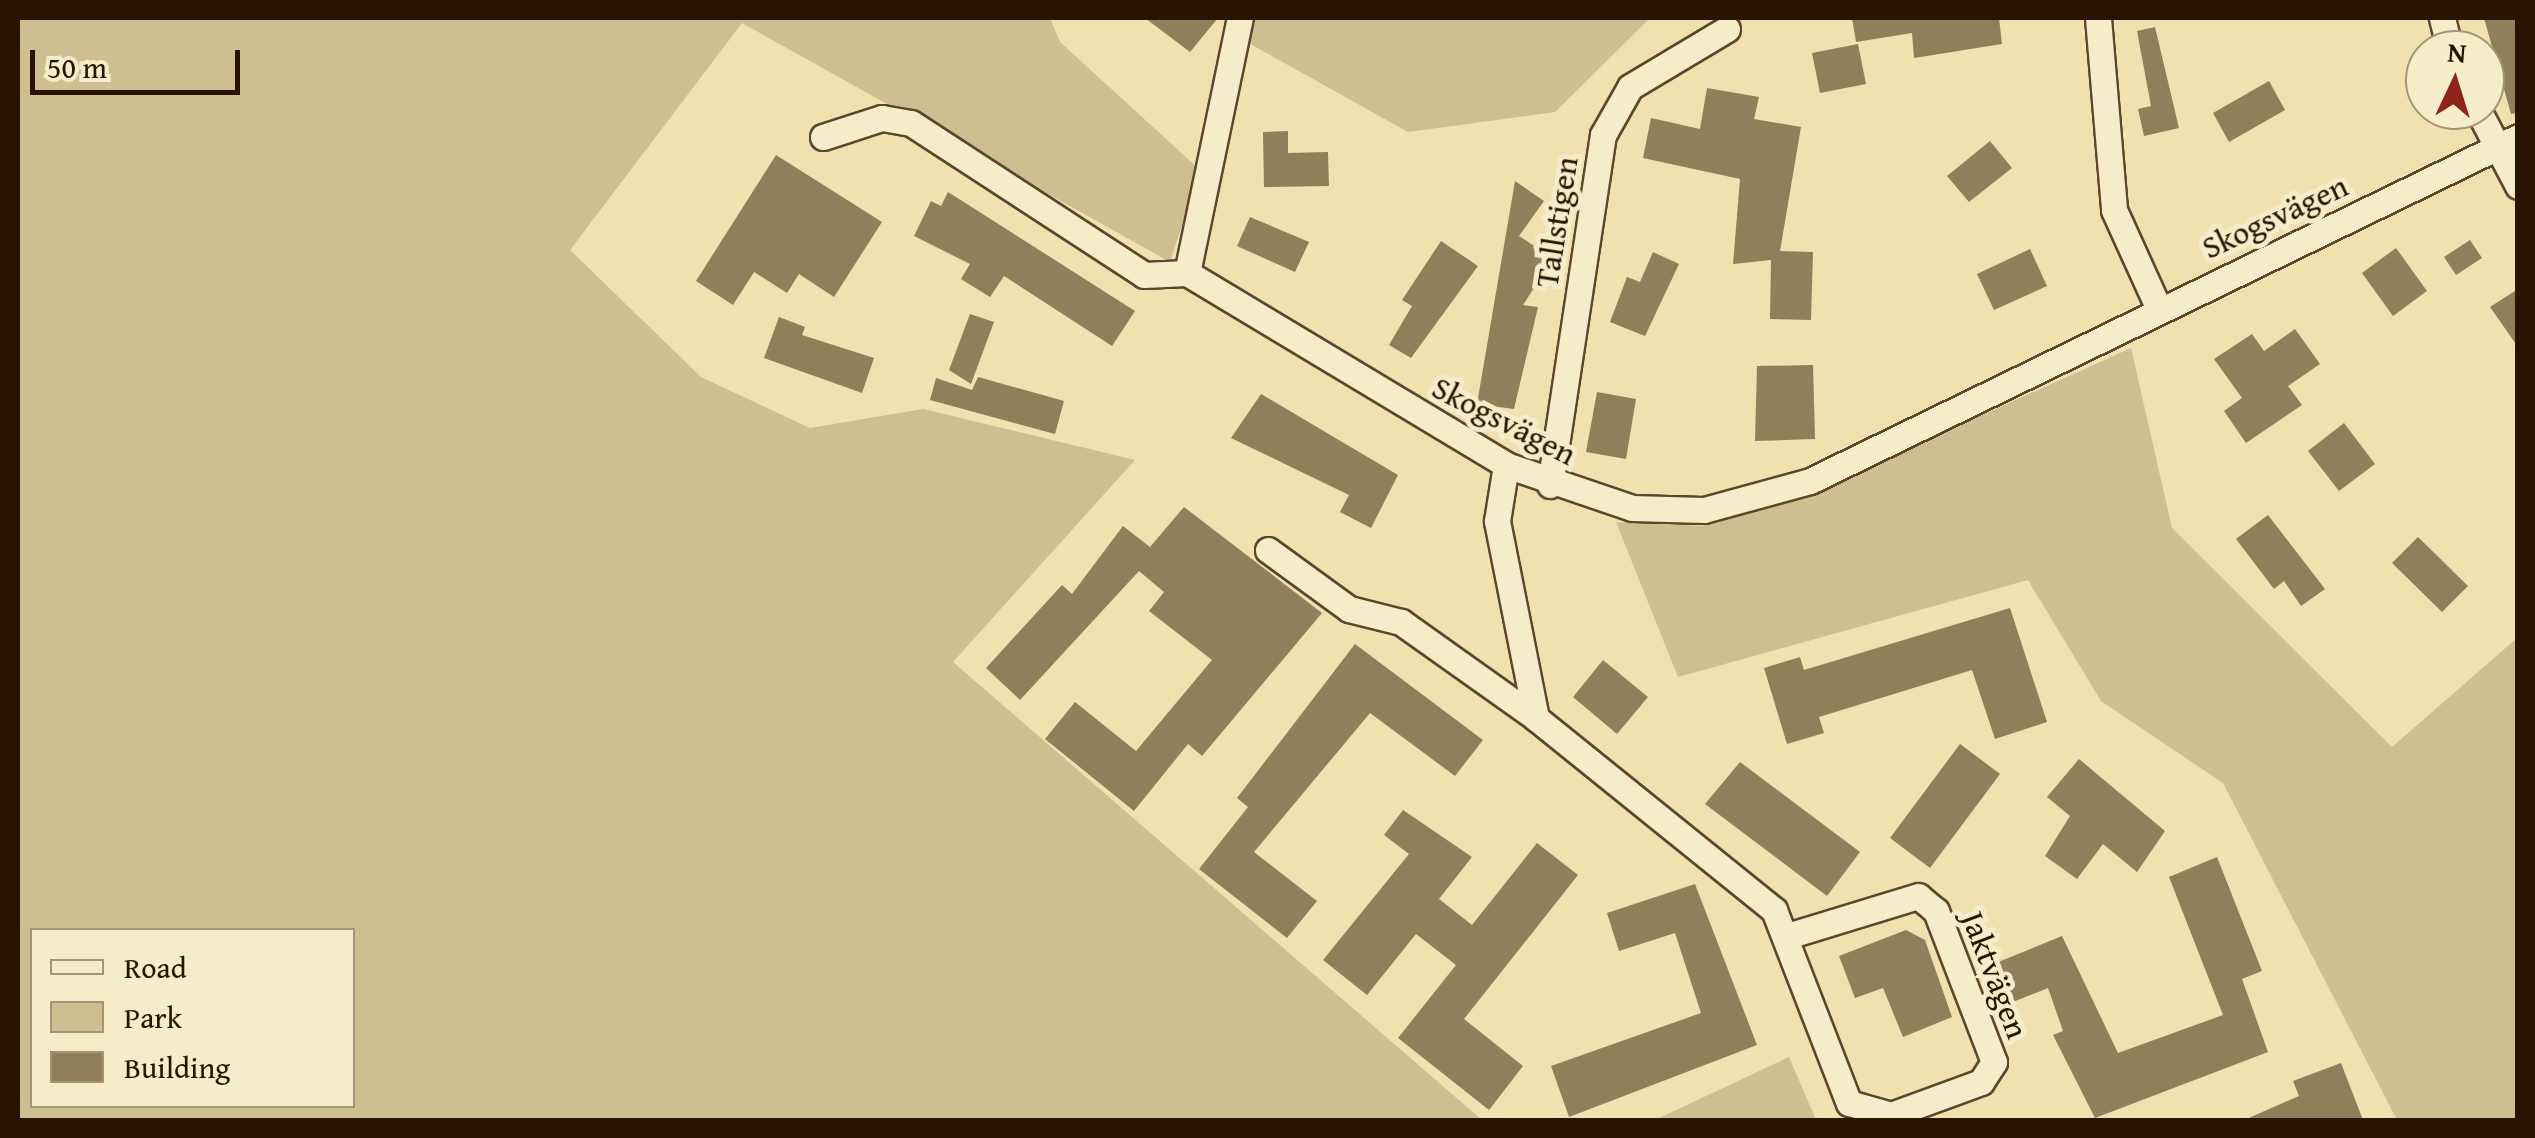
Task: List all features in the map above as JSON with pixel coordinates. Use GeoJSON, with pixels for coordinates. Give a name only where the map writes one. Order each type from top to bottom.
{"type":"FeatureCollection","features":[{"type":"Feature","properties":{"kind":"street"},"geometry":{"type":"LineString","coordinates":[[1186,273],[1240,18]]}},
{"type":"Feature","properties":{"kind":"street"},"geometry":{"type":"LineString","coordinates":[[2098,18],[2114,210],[2158,308]]}},
{"type":"Feature","properties":{"kind":"street","name":"Tallstigen"},"geometry":{"type":"LineString","coordinates":[[1550,486],[1603,135],[1630,88],[1727,29]]}},
{"type":"Feature","properties":{"kind":"street","name":"Skogsvägen"},"geometry":{"type":"LineString","coordinates":[[823,137],[882,118],[911,123],[1144,275],[1186,273],[1506,464],[1550,486],[1632,508],[1704,510],[1810,481],[2158,308],[2507,143]]}},
{"type":"Feature","properties":{"kind":"street"},"geometry":{"type":"LineString","coordinates":[[2507,143],[2518,186]]}},
{"type":"Feature","properties":{"kind":"street"},"geometry":{"type":"LineString","coordinates":[[1506,464],[1497,520],[1536,718]]}},
{"type":"Feature","properties":{"kind":"street","name":"Jaktvägen"},"geometry":{"type":"LineString","coordinates":[[1268,550],[1348,608],[1401,622],[1536,718],[1715,858],[1774,910],[1849,1103],[1891,1115],[1981,1082],[1994,1062],[1936,911],[1918,896],[1787,936]]}},
{"type":"Feature","properties":{"kind":"green space"},"geometry":{"type":"Polygon","coordinates":[[[18,18],[1050,18],[1060,42],[1200,170],[1170,262],[742,23],[570,250],[701,377],[810,428],[923,409],[1135,460],[953,662],[1482,1120],[18,1120],[18,18]]]}},
{"type":"Feature","properties":{"kind":"green space"},"geometry":{"type":"Polygon","coordinates":[[[1254,18],[1650,18],[1555,112],[1408,132],[1245,41],[1254,18]]]}},
{"type":"Feature","properties":{"kind":"green space"},"geometry":{"type":"Polygon","coordinates":[[[2131,348],[2172,528],[2392,747],[2517,638],[2517,1120],[2397,1120],[2223,783],[2101,701],[2028,580],[1678,677],[1616,522],[1702,526],[1821,488],[2131,348]]]}},
{"type":"Feature","properties":{"kind":"green space"},"geometry":{"type":"Polygon","coordinates":[[[1789,1057],[1816,1120],[1655,1120],[1789,1057]]]}},
{"type":"Feature","properties":{"kind":"building"},"geometry":{"type":"Polygon","coordinates":[[[1145,18],[1218,18],[1190,52],[1145,18]]]}},
{"type":"Feature","properties":{"kind":"building"},"geometry":{"type":"Polygon","coordinates":[[[1852,18],[1999,18],[2002,44],[1914,58],[1912,33],[1856,42],[1852,18]]]}},
{"type":"Feature","properties":{"kind":"building"},"geometry":{"type":"Polygon","coordinates":[[[2484,18],[2518,18],[2518,113],[2511,114],[2505,93],[2505,30],[2487,30],[2484,18]]]}},
{"type":"Feature","properties":{"kind":"building"},"geometry":{"type":"Polygon","coordinates":[[[2155,27],[2179,128],[2144,136],[2138,109],[2151,106],[2137,31],[2155,27]]]}},
{"type":"Feature","properties":{"kind":"building"},"geometry":{"type":"Polygon","coordinates":[[[1858,44],[1866,84],[1820,93],[1812,53],[1858,44]]]}},
{"type":"Feature","properties":{"kind":"building"},"geometry":{"type":"Polygon","coordinates":[[[2269,81],[2285,110],[2229,142],[2213,113],[2269,81]]]}},
{"type":"Feature","properties":{"kind":"building"},"geometry":{"type":"Polygon","coordinates":[[[1707,88],[1759,97],[1754,119],[1801,127],[1780,251],[1813,252],[1811,320],[1770,319],[1771,260],[1733,264],[1740,179],[1643,158],[1651,118],[1700,129],[1707,88]]]}},
{"type":"Feature","properties":{"kind":"building"},"geometry":{"type":"Polygon","coordinates":[[[1288,131],[1288,153],[1328,152],[1329,186],[1264,187],[1263,132],[1288,131]]]}},
{"type":"Feature","properties":{"kind":"building"},"geometry":{"type":"Polygon","coordinates":[[[1990,141],[2012,168],[1969,202],[1947,176],[1990,141]]]}},
{"type":"Feature","properties":{"kind":"building"},"geometry":{"type":"Polygon","coordinates":[[[776,155],[882,222],[834,297],[799,274],[787,293],[754,272],[733,305],[696,281],[776,155]]]}},
{"type":"Feature","properties":{"kind":"building"},"geometry":{"type":"Polygon","coordinates":[[[1515,181],[1544,201],[1519,236],[1553,258],[1523,305],[1538,307],[1514,409],[1477,404],[1515,181]]]}},
{"type":"Feature","properties":{"kind":"building"},"geometry":{"type":"Polygon","coordinates":[[[948,192],[1135,311],[1112,346],[1004,276],[990,297],[961,279],[970,264],[914,236],[931,201],[941,206],[948,192]]]}},
{"type":"Feature","properties":{"kind":"building"},"geometry":{"type":"Polygon","coordinates":[[[1250,217],[1309,242],[1295,272],[1237,246],[1250,217]]]}},
{"type":"Feature","properties":{"kind":"building"},"geometry":{"type":"Polygon","coordinates":[[[2470,240],[2482,258],[2456,275],[2444,257],[2470,240]]]}},
{"type":"Feature","properties":{"kind":"building"},"geometry":{"type":"Polygon","coordinates":[[[1441,241],[1478,266],[1411,358],[1389,345],[1412,306],[1402,300],[1441,241]]]}},
{"type":"Feature","properties":{"kind":"building"},"geometry":{"type":"Polygon","coordinates":[[[2396,248],[2427,291],[2393,316],[2362,273],[2396,248]]]}},
{"type":"Feature","properties":{"kind":"building"},"geometry":{"type":"Polygon","coordinates":[[[2030,249],[2047,286],[1994,310],[1977,274],[2030,249]]]}},
{"type":"Feature","properties":{"kind":"building"},"geometry":{"type":"Polygon","coordinates":[[[1653,252],[1679,264],[1645,336],[1610,322],[1627,277],[1640,282],[1653,252]]]}},
{"type":"Feature","properties":{"kind":"building"},"geometry":{"type":"Polygon","coordinates":[[[2518,289],[2518,347],[2490,307],[2518,289]]]}},
{"type":"Feature","properties":{"kind":"building"},"geometry":{"type":"Polygon","coordinates":[[[970,314],[994,322],[971,384],[949,370],[970,314]]]}},
{"type":"Feature","properties":{"kind":"building"},"geometry":{"type":"Polygon","coordinates":[[[779,317],[805,327],[802,335],[874,358],[862,393],[764,358],[779,317]]]}},
{"type":"Feature","properties":{"kind":"building"},"geometry":{"type":"Polygon","coordinates":[[[2295,329],[2320,364],[2288,386],[2302,405],[2246,443],[2224,411],[2242,398],[2214,359],[2252,334],[2264,351],[2295,329]]]}},
{"type":"Feature","properties":{"kind":"building"},"geometry":{"type":"Polygon","coordinates":[[[1813,365],[1815,439],[1755,441],[1757,366],[1813,365]]]}},
{"type":"Feature","properties":{"kind":"building"},"geometry":{"type":"Polygon","coordinates":[[[978,377],[1064,401],[1055,434],[930,400],[936,378],[972,390],[978,377]]]}},
{"type":"Feature","properties":{"kind":"building"},"geometry":{"type":"Polygon","coordinates":[[[1597,392],[1636,399],[1626,459],[1586,452],[1597,392]]]}},
{"type":"Feature","properties":{"kind":"building"},"geometry":{"type":"Polygon","coordinates":[[[1261,394],[1398,475],[1371,528],[1340,512],[1349,495],[1231,438],[1261,394]]]}},
{"type":"Feature","properties":{"kind":"building"},"geometry":{"type":"Polygon","coordinates":[[[2344,423],[2375,464],[2339,491],[2308,451],[2344,423]]]}},
{"type":"Feature","properties":{"kind":"building"},"geometry":{"type":"Polygon","coordinates":[[[1184,507],[1322,613],[1202,756],[1188,744],[1134,811],[1045,739],[1075,702],[1136,751],[1212,660],[1149,611],[1164,592],[1139,571],[1020,700],[986,668],[1062,585],[1072,594],[1123,526],[1150,547],[1184,507]]]}},
{"type":"Feature","properties":{"kind":"building"},"geometry":{"type":"Polygon","coordinates":[[[2268,515],[2325,589],[2301,606],[2284,581],[2274,589],[2236,539],[2268,515]]]}},
{"type":"Feature","properties":{"kind":"building"},"geometry":{"type":"Polygon","coordinates":[[[2418,537],[2468,586],[2442,612],[2392,563],[2418,537]]]}},
{"type":"Feature","properties":{"kind":"building"},"geometry":{"type":"Polygon","coordinates":[[[2010,608],[2047,722],[1995,739],[1972,670],[1819,717],[1824,733],[1787,744],[1764,668],[1800,657],[1804,670],[2010,608]]]}},
{"type":"Feature","properties":{"kind":"building"},"geometry":{"type":"Polygon","coordinates":[[[1355,644],[1483,740],[1455,776],[1370,713],[1254,852],[1317,901],[1287,938],[1199,869],[1248,807],[1237,798],[1355,644]]]}},
{"type":"Feature","properties":{"kind":"building"},"geometry":{"type":"Polygon","coordinates":[[[1603,660],[1648,697],[1617,734],[1573,697],[1603,660]]]}},
{"type":"Feature","properties":{"kind":"building"},"geometry":{"type":"Polygon","coordinates":[[[1960,744],[2000,774],[1930,868],[1890,838],[1960,744]]]}},
{"type":"Feature","properties":{"kind":"building"},"geometry":{"type":"Polygon","coordinates":[[[2079,759],[2165,831],[2137,872],[2103,844],[2077,879],[2045,856],[2070,816],[2047,797],[2079,759]]]}},
{"type":"Feature","properties":{"kind":"building"},"geometry":{"type":"Polygon","coordinates":[[[1740,762],[1860,852],[1827,896],[1705,804],[1740,762]]]}},
{"type":"Feature","properties":{"kind":"building"},"geometry":{"type":"Polygon","coordinates":[[[1403,810],[1472,857],[1439,899],[1472,925],[1537,843],[1578,875],[1464,1019],[1523,1066],[1489,1110],[1398,1038],[1456,965],[1416,934],[1367,995],[1323,960],[1409,854],[1384,835],[1403,810]]]}},
{"type":"Feature","properties":{"kind":"building"},"geometry":{"type":"Polygon","coordinates":[[[2217,857],[2262,971],[2242,979],[2268,1052],[2095,1118],[2053,1035],[2063,1031],[2048,988],[2003,1006],[1986,967],[2062,936],[2118,1053],[2223,1015],[2169,877],[2217,857]]]}},
{"type":"Feature","properties":{"kind":"building"},"geometry":{"type":"Polygon","coordinates":[[[1695,884],[1757,1045],[1569,1117],[1551,1066],[1701,1013],[1675,933],[1619,951],[1607,913],[1695,884]]]}},
{"type":"Feature","properties":{"kind":"building"},"geometry":{"type":"Polygon","coordinates":[[[1906,930],[1925,940],[1952,1017],[1903,1037],[1883,988],[1855,998],[1839,956],[1906,930]]]}},
{"type":"Feature","properties":{"kind":"building"},"geometry":{"type":"Polygon","coordinates":[[[2341,1063],[2363,1120],[2244,1120],[2299,1096],[2293,1081],[2341,1063]]]}}]}
